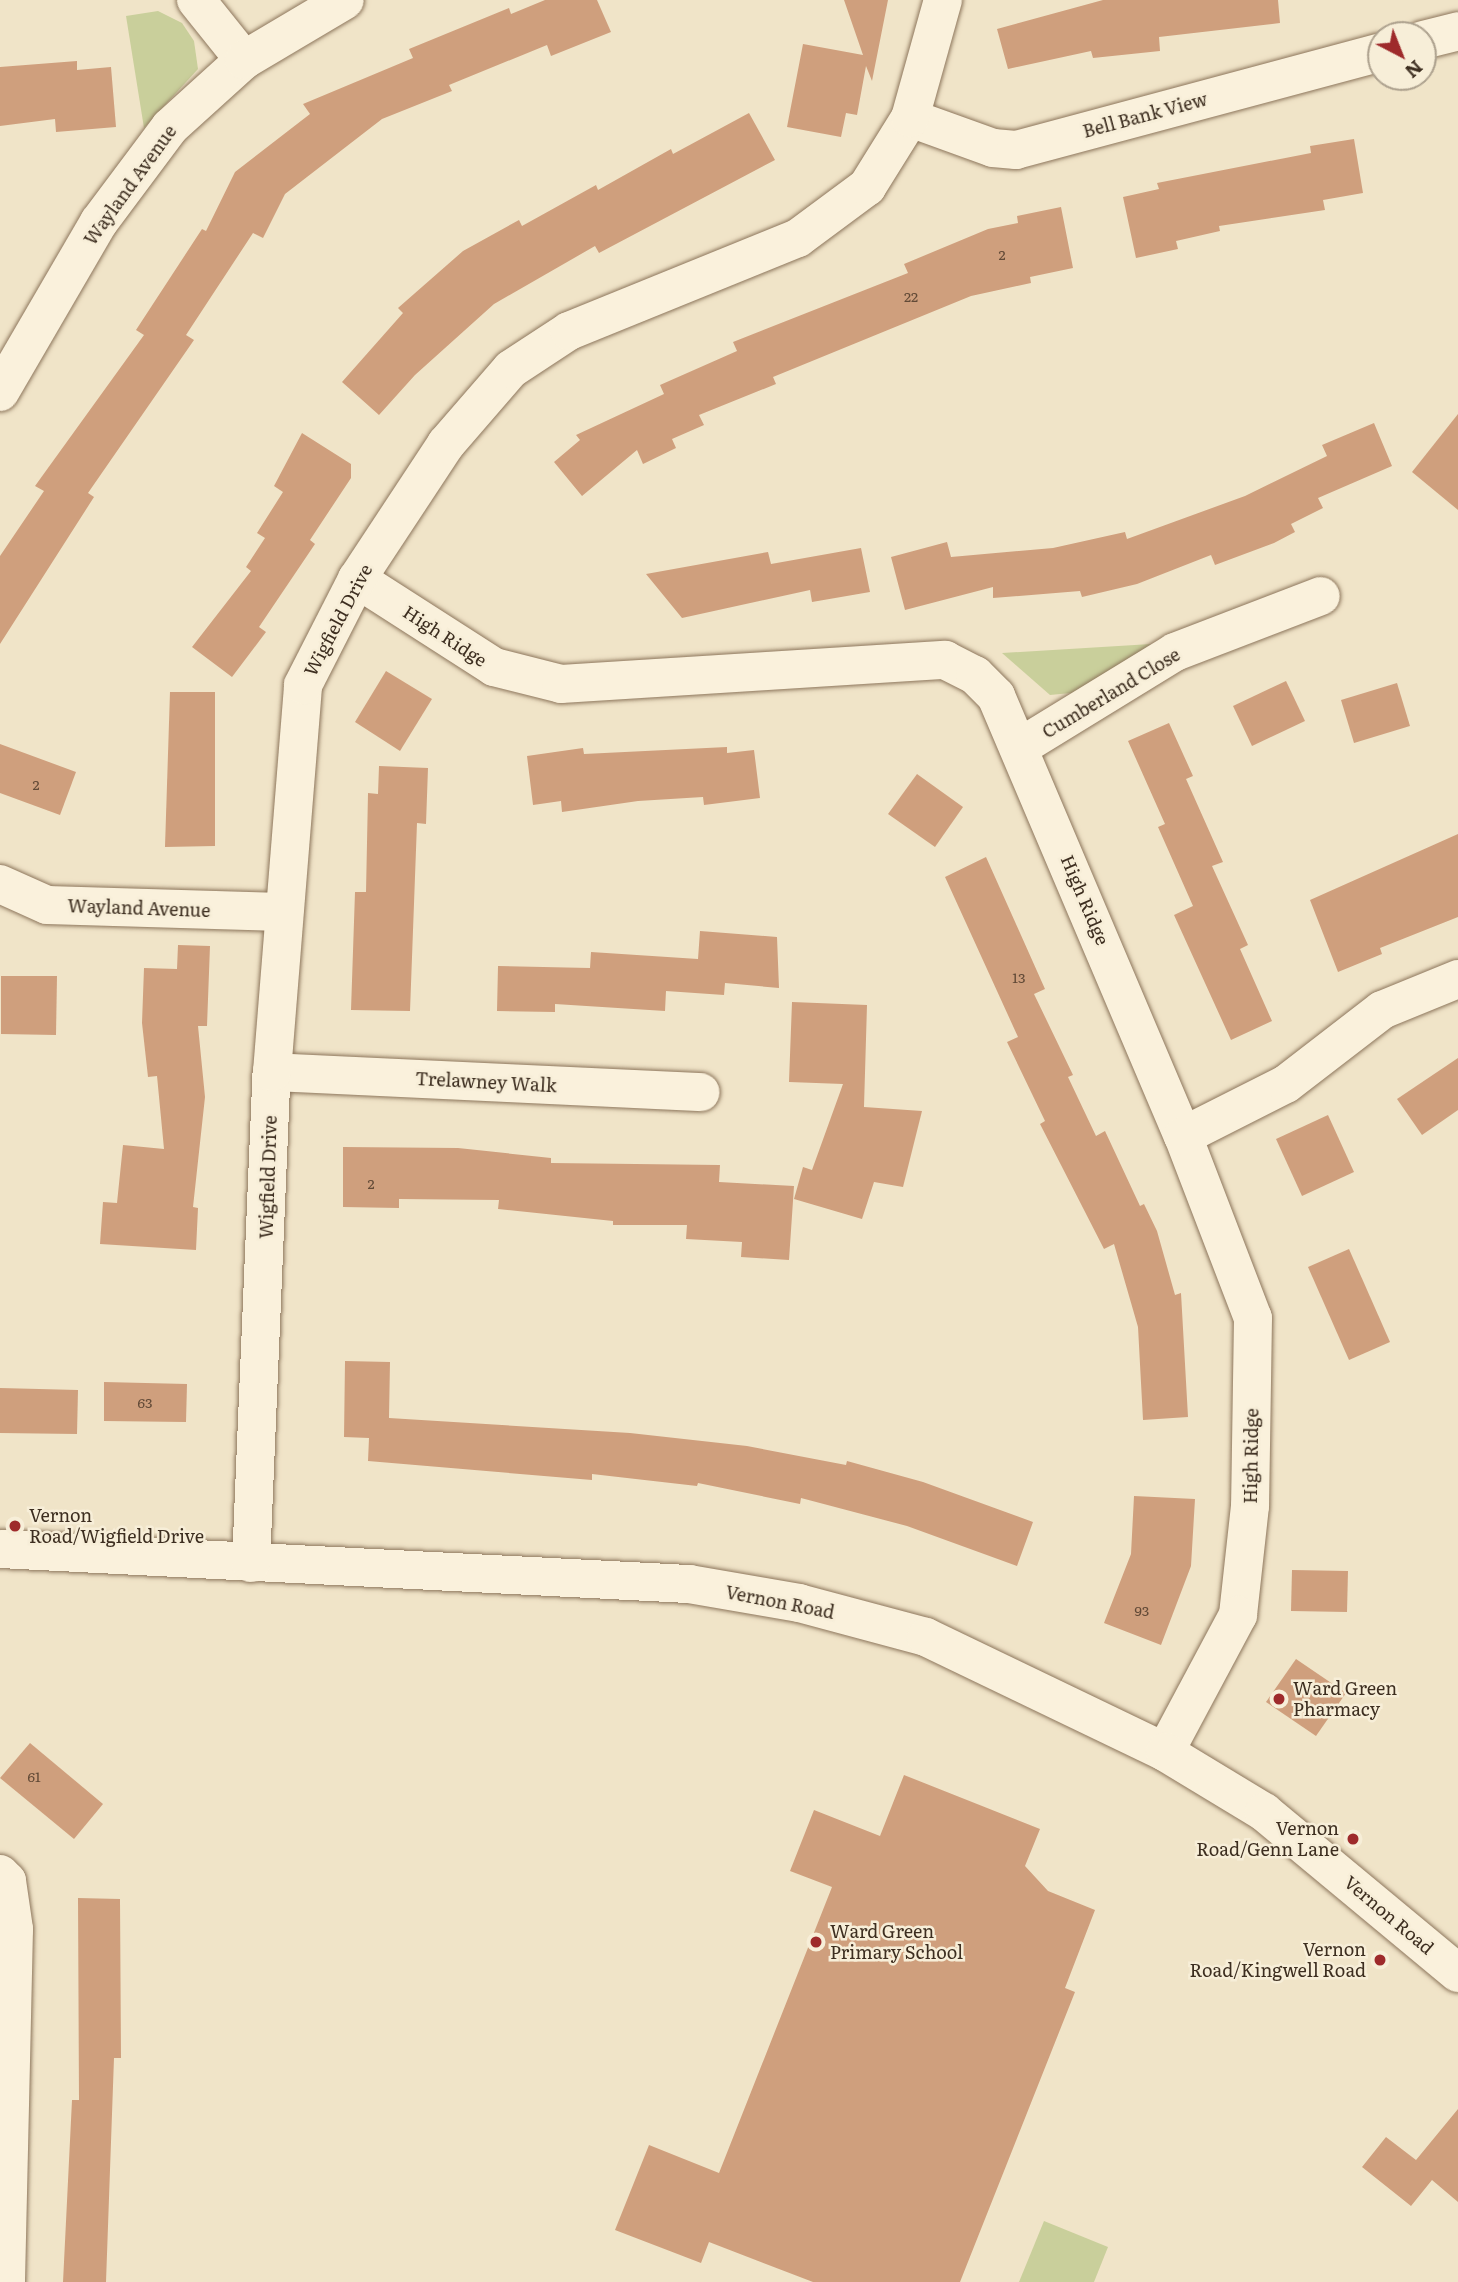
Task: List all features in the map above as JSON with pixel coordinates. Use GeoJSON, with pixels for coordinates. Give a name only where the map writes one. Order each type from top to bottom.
{"type":"FeatureCollection","features":[{"type":"Feature","properties":{"kind":"street"},"geometry":{"type":"LineString","coordinates":[[196,0],[244,60]]}},
{"type":"Feature","properties":{"kind":"street","name":"Wayland Avenue"},"geometry":{"type":"LineString","coordinates":[[0,392],[99,222],[170,127],[244,60],[345,0]]}},
{"type":"Feature","properties":{"kind":"street","name":"Wigfield Drive"},"geometry":{"type":"LineString","coordinates":[[251,1563],[272,1072],[282,912],[303,685],[357,579],[446,444],[511,369],[569,331],[799,238],[867,187],[911,118],[943,0]]}},
{"type":"Feature","properties":{"kind":"street"},"geometry":{"type":"LineString","coordinates":[[1437,36],[1458,30]]}},
{"type":"Feature","properties":{"kind":"street","name":"Bell Bank View"},"geometry":{"type":"LineString","coordinates":[[911,118],[993,148],[1016,150],[1367,55]]}},
{"type":"Feature","properties":{"kind":"street","name":"High Ridge"},"geometry":{"type":"LineString","coordinates":[[357,579],[494,667],[561,684],[946,660],[975,675],[996,696],[1020,747],[1183,1136],[1253,1318],[1250,1506],[1238,1615],[1165,1752]]}},
{"type":"Feature","properties":{"kind":"street","name":"Cumberland Close"},"geometry":{"type":"LineString","coordinates":[[1020,747],[1175,652],[1321,596]]}},
{"type":"Feature","properties":{"kind":"street","name":"Wayland Avenue"},"geometry":{"type":"LineString","coordinates":[[0,884],[47,905],[282,912]]}},
{"type":"Feature","properties":{"kind":"street"},"geometry":{"type":"LineString","coordinates":[[1183,1136],[1286,1084],[1382,1010],[1458,979]]}},
{"type":"Feature","properties":{"kind":"street","name":"Trelawney Walk"},"geometry":{"type":"LineString","coordinates":[[272,1072],[701,1092]]}},
{"type":"Feature","properties":{"kind":"street","name":"Vernon Road"},"geometry":{"type":"LineString","coordinates":[[0,1549],[689,1584],[799,1603],[926,1637],[1165,1752],[1264,1812],[1458,1973]]}},
{"type":"Feature","properties":{"kind":"street"},"geometry":{"type":"LineString","coordinates":[[0,1874],[7,1881],[14,1929],[6,2282]]}},
{"type":"Feature","properties":{"kind":"green space"},"geometry":{"type":"Polygon","coordinates":[[[158,11],[182,23],[194,41],[198,69],[144,128],[126,16],[158,11]]]}},
{"type":"Feature","properties":{"kind":"green space"},"geometry":{"type":"Polygon","coordinates":[[[1151,644],[1081,692],[1050,695],[1002,653],[1151,644]]]}},
{"type":"Feature","properties":{"kind":"green space"},"geometry":{"type":"Polygon","coordinates":[[[1044,2221],[1108,2247],[1094,2282],[1019,2282],[1044,2221]]]}},
{"type":"Feature","properties":{"kind":"building"},"geometry":{"type":"Polygon","coordinates":[[[545,0],[597,0],[611,32],[551,56],[547,45],[449,85],[452,91],[382,119],[285,194],[263,238],[253,233],[186,335],[194,340],[88,493],[94,497],[0,644],[0,556],[44,491],[35,486],[144,335],[136,330],[202,229],[206,231],[235,172],[310,114],[303,104],[413,58],[409,49],[509,8],[511,14],[545,0]]]}},
{"type":"Feature","properties":{"kind":"building"},"geometry":{"type":"Polygon","coordinates":[[[844,0],[888,0],[872,81],[866,66],[857,115],[846,113],[841,137],[787,127],[803,44],[863,55],[844,0]]]}},
{"type":"Feature","properties":{"kind":"building"},"geometry":{"type":"Polygon","coordinates":[[[1103,0],[1278,0],[1280,23],[1159,37],[1160,51],[1093,58],[1091,51],[1008,69],[997,29],[1103,0]]]}},
{"type":"Feature","properties":{"kind":"building"},"geometry":{"type":"Polygon","coordinates":[[[77,61],[77,70],[111,67],[116,127],[56,132],[55,119],[0,126],[0,67],[77,61]]]}},
{"type":"Feature","properties":{"kind":"building"},"geometry":{"type":"Polygon","coordinates":[[[749,113],[775,160],[599,253],[595,246],[494,304],[415,375],[379,415],[342,382],[403,313],[398,308],[463,251],[519,220],[522,226],[596,185],[598,190],[671,149],[673,154],[749,113]]]}},
{"type":"Feature","properties":{"kind":"building"},"geometry":{"type":"Polygon","coordinates":[[[1354,139],[1363,193],[1323,200],[1325,210],[1219,226],[1220,231],[1176,241],[1178,249],[1136,258],[1123,197],[1159,189],[1157,183],[1311,153],[1310,146],[1354,139]]]}},
{"type":"Feature","properties":{"kind":"building"},"geometry":{"type":"Polygon","coordinates":[[[1061,207],[1073,268],[1030,277],[1031,283],[971,296],[773,377],[776,384],[699,415],[704,425],[672,439],[676,448],[643,464],[637,450],[582,496],[554,462],[580,440],[576,435],[664,394],[660,385],[737,351],[733,342],[908,273],[904,264],[988,229],[1018,223],[1017,216],[1061,207]]]}},
{"type":"Feature","properties":{"kind":"building"},"geometry":{"type":"Polygon","coordinates":[[[1458,414],[1458,510],[1412,472],[1458,414]]]}},
{"type":"Feature","properties":{"kind":"building"},"geometry":{"type":"Polygon","coordinates":[[[1374,423],[1392,466],[1318,498],[1323,508],[1291,524],[1295,532],[1274,543],[1215,565],[1211,555],[1137,584],[1082,597],[1080,591],[993,598],[993,587],[905,610],[891,557],[947,542],[951,557],[1053,548],[1125,532],[1127,539],[1245,496],[1327,456],[1322,445],[1374,423]]]}},
{"type":"Feature","properties":{"kind":"building"},"geometry":{"type":"Polygon","coordinates":[[[302,433],[351,464],[351,478],[310,540],[315,544],[259,627],[266,632],[232,677],[192,647],[251,571],[246,567],[265,538],[257,533],[283,492],[274,486],[302,433]]]}},
{"type":"Feature","properties":{"kind":"building"},"geometry":{"type":"Polygon","coordinates":[[[861,548],[870,592],[812,602],[810,590],[682,618],[646,574],[768,552],[771,564],[861,548]]]}},
{"type":"Feature","properties":{"kind":"building"},"geometry":{"type":"Polygon","coordinates":[[[386,671],[432,699],[400,751],[355,722],[386,671]]]}},
{"type":"Feature","properties":{"kind":"building"},"geometry":{"type":"Polygon","coordinates":[[[1286,681],[1305,721],[1252,746],[1233,706],[1286,681]]]}},
{"type":"Feature","properties":{"kind":"building"},"geometry":{"type":"Polygon","coordinates":[[[1397,683],[1410,726],[1354,743],[1341,700],[1397,683]]]}},
{"type":"Feature","properties":{"kind":"building"},"geometry":{"type":"Polygon","coordinates":[[[170,692],[215,692],[215,846],[165,847],[170,692]]]}},
{"type":"Feature","properties":{"kind":"building"},"geometry":{"type":"Polygon","coordinates":[[[1169,723],[1193,776],[1186,779],[1223,862],[1212,866],[1248,945],[1240,949],[1272,1021],[1231,1040],[1174,915],[1193,906],[1158,827],[1165,824],[1128,741],[1169,723]]]}},
{"type":"Feature","properties":{"kind":"building"},"geometry":{"type":"Polygon","coordinates":[[[0,744],[76,772],[60,815],[0,793],[0,744]]]}},
{"type":"Feature","properties":{"kind":"building"},"geometry":{"type":"Polygon","coordinates":[[[727,747],[727,753],[754,750],[760,798],[704,805],[703,797],[638,801],[562,812],[561,801],[533,805],[527,756],[583,748],[584,754],[727,747]]]}},
{"type":"Feature","properties":{"kind":"building"},"geometry":{"type":"Polygon","coordinates":[[[379,766],[428,768],[426,824],[417,823],[410,1011],[351,1010],[355,892],[366,892],[368,793],[378,794],[379,766]]]}},
{"type":"Feature","properties":{"kind":"building"},"geometry":{"type":"Polygon","coordinates":[[[917,774],[963,807],[935,847],[888,814],[917,774]]]}},
{"type":"Feature","properties":{"kind":"building"},"geometry":{"type":"Polygon","coordinates":[[[1458,834],[1458,917],[1380,948],[1382,954],[1338,972],[1310,900],[1458,834]]]}},
{"type":"Feature","properties":{"kind":"building"},"geometry":{"type":"Polygon","coordinates":[[[986,857],[1045,989],[1034,994],[1073,1075],[1068,1077],[1096,1136],[1105,1131],[1140,1206],[1144,1204],[1157,1231],[1175,1295],[1181,1293],[1188,1417],[1143,1420],[1138,1327],[1114,1244],[1104,1249],[1040,1124],[1045,1121],[1007,1042],[1018,1037],[945,877],[986,857]]]}},
{"type":"Feature","properties":{"kind":"building"},"geometry":{"type":"Polygon","coordinates":[[[700,931],[777,937],[779,988],[725,983],[724,995],[666,991],[665,1011],[555,1004],[555,1012],[497,1011],[498,966],[590,968],[591,952],[698,959],[700,931]]]}},
{"type":"Feature","properties":{"kind":"building"},"geometry":{"type":"Polygon","coordinates":[[[178,945],[210,946],[207,1026],[198,1026],[205,1097],[193,1207],[198,1208],[196,1250],[100,1244],[103,1202],[117,1203],[123,1145],[164,1149],[157,1076],[148,1077],[142,1023],[144,968],[177,969],[178,945]]]}},
{"type":"Feature","properties":{"kind":"building"},"geometry":{"type":"Polygon","coordinates":[[[1,976],[57,976],[56,1035],[1,1034],[1,976]]]}},
{"type":"Feature","properties":{"kind":"building"},"geometry":{"type":"Polygon","coordinates":[[[792,1002],[867,1005],[864,1107],[922,1111],[903,1187],[874,1182],[862,1219],[794,1199],[803,1167],[812,1170],[843,1084],[789,1082],[792,1002]]]}},
{"type":"Feature","properties":{"kind":"building"},"geometry":{"type":"Polygon","coordinates":[[[1458,1058],[1458,1110],[1422,1135],[1397,1099],[1458,1058]]]}},
{"type":"Feature","properties":{"kind":"building"},"geometry":{"type":"Polygon","coordinates":[[[1328,1115],[1354,1172],[1302,1196],[1276,1139],[1328,1115]]]}},
{"type":"Feature","properties":{"kind":"building"},"geometry":{"type":"Polygon","coordinates":[[[343,1147],[458,1148],[551,1158],[551,1163],[720,1165],[719,1182],[794,1186],[789,1260],[741,1257],[742,1242],[686,1239],[687,1225],[613,1225],[613,1221],[498,1209],[499,1200],[399,1199],[399,1208],[343,1207],[343,1147]]]}},
{"type":"Feature","properties":{"kind":"building"},"geometry":{"type":"Polygon","coordinates":[[[1349,1249],[1390,1342],[1349,1360],[1308,1267],[1349,1249]]]}},
{"type":"Feature","properties":{"kind":"building"},"geometry":{"type":"Polygon","coordinates":[[[345,1361],[390,1362],[389,1418],[630,1433],[747,1446],[846,1465],[847,1461],[923,1482],[1033,1522],[1017,1566],[907,1526],[801,1498],[800,1504],[698,1483],[697,1486],[592,1474],[592,1480],[368,1461],[369,1438],[344,1437],[345,1361]]]}},
{"type":"Feature","properties":{"kind":"building"},"geometry":{"type":"Polygon","coordinates":[[[104,1382],[187,1384],[186,1422],[104,1421],[104,1382]]]}},
{"type":"Feature","properties":{"kind":"building"},"geometry":{"type":"Polygon","coordinates":[[[0,1388],[78,1390],[77,1434],[0,1433],[0,1388]]]}},
{"type":"Feature","properties":{"kind":"building"},"geometry":{"type":"Polygon","coordinates":[[[1134,1496],[1195,1499],[1191,1566],[1161,1645],[1104,1623],[1131,1554],[1134,1496]]]}},
{"type":"Feature","properties":{"kind":"building"},"geometry":{"type":"Polygon","coordinates":[[[1292,1570],[1348,1571],[1347,1612],[1291,1611],[1292,1570]]]}},
{"type":"Feature","properties":{"kind":"building"},"geometry":{"type":"Polygon","coordinates":[[[1296,1659],[1346,1693],[1316,1736],[1266,1702],[1296,1659]]]}},
{"type":"Feature","properties":{"kind":"building"},"geometry":{"type":"Polygon","coordinates":[[[30,1743],[103,1804],[74,1839],[0,1778],[30,1743]]]}},
{"type":"Feature","properties":{"kind":"building"},"geometry":{"type":"Polygon","coordinates":[[[904,1775],[1040,1829],[1025,1866],[1048,1891],[1095,1910],[1065,1988],[1075,1992],[960,2282],[813,2282],[709,2242],[701,2263],[615,2230],[649,2145],[719,2173],[832,1887],[790,1871],[814,1810],[880,1836],[904,1775]]]}},
{"type":"Feature","properties":{"kind":"building"},"geometry":{"type":"Polygon","coordinates":[[[78,1898],[120,1899],[121,2058],[114,2058],[106,2282],[63,2282],[72,2100],[79,2100],[78,1898]]]}},
{"type":"Feature","properties":{"kind":"building"},"geometry":{"type":"Polygon","coordinates":[[[1458,2109],[1458,2202],[1432,2180],[1411,2206],[1362,2167],[1386,2137],[1416,2160],[1458,2109]]]}},
{"type":"Feature","properties":{"kind":"place","name":"Vernon Road/Wigfield Drive"},"geometry":{"type":"Point","coordinates":[15,1526]}},
{"type":"Feature","properties":{"kind":"place","name":"Ward Green Pharmacy"},"geometry":{"type":"Point","coordinates":[1279,1699]}},
{"type":"Feature","properties":{"kind":"place","name":"Vernon Road/Genn Lane"},"geometry":{"type":"Point","coordinates":[1353,1839]}},
{"type":"Feature","properties":{"kind":"place","name":"Ward Green Primary School"},"geometry":{"type":"Point","coordinates":[816,1942]}},
{"type":"Feature","properties":{"kind":"place","name":"Vernon Road/Kingwell Road"},"geometry":{"type":"Point","coordinates":[1380,1960]}}]}
